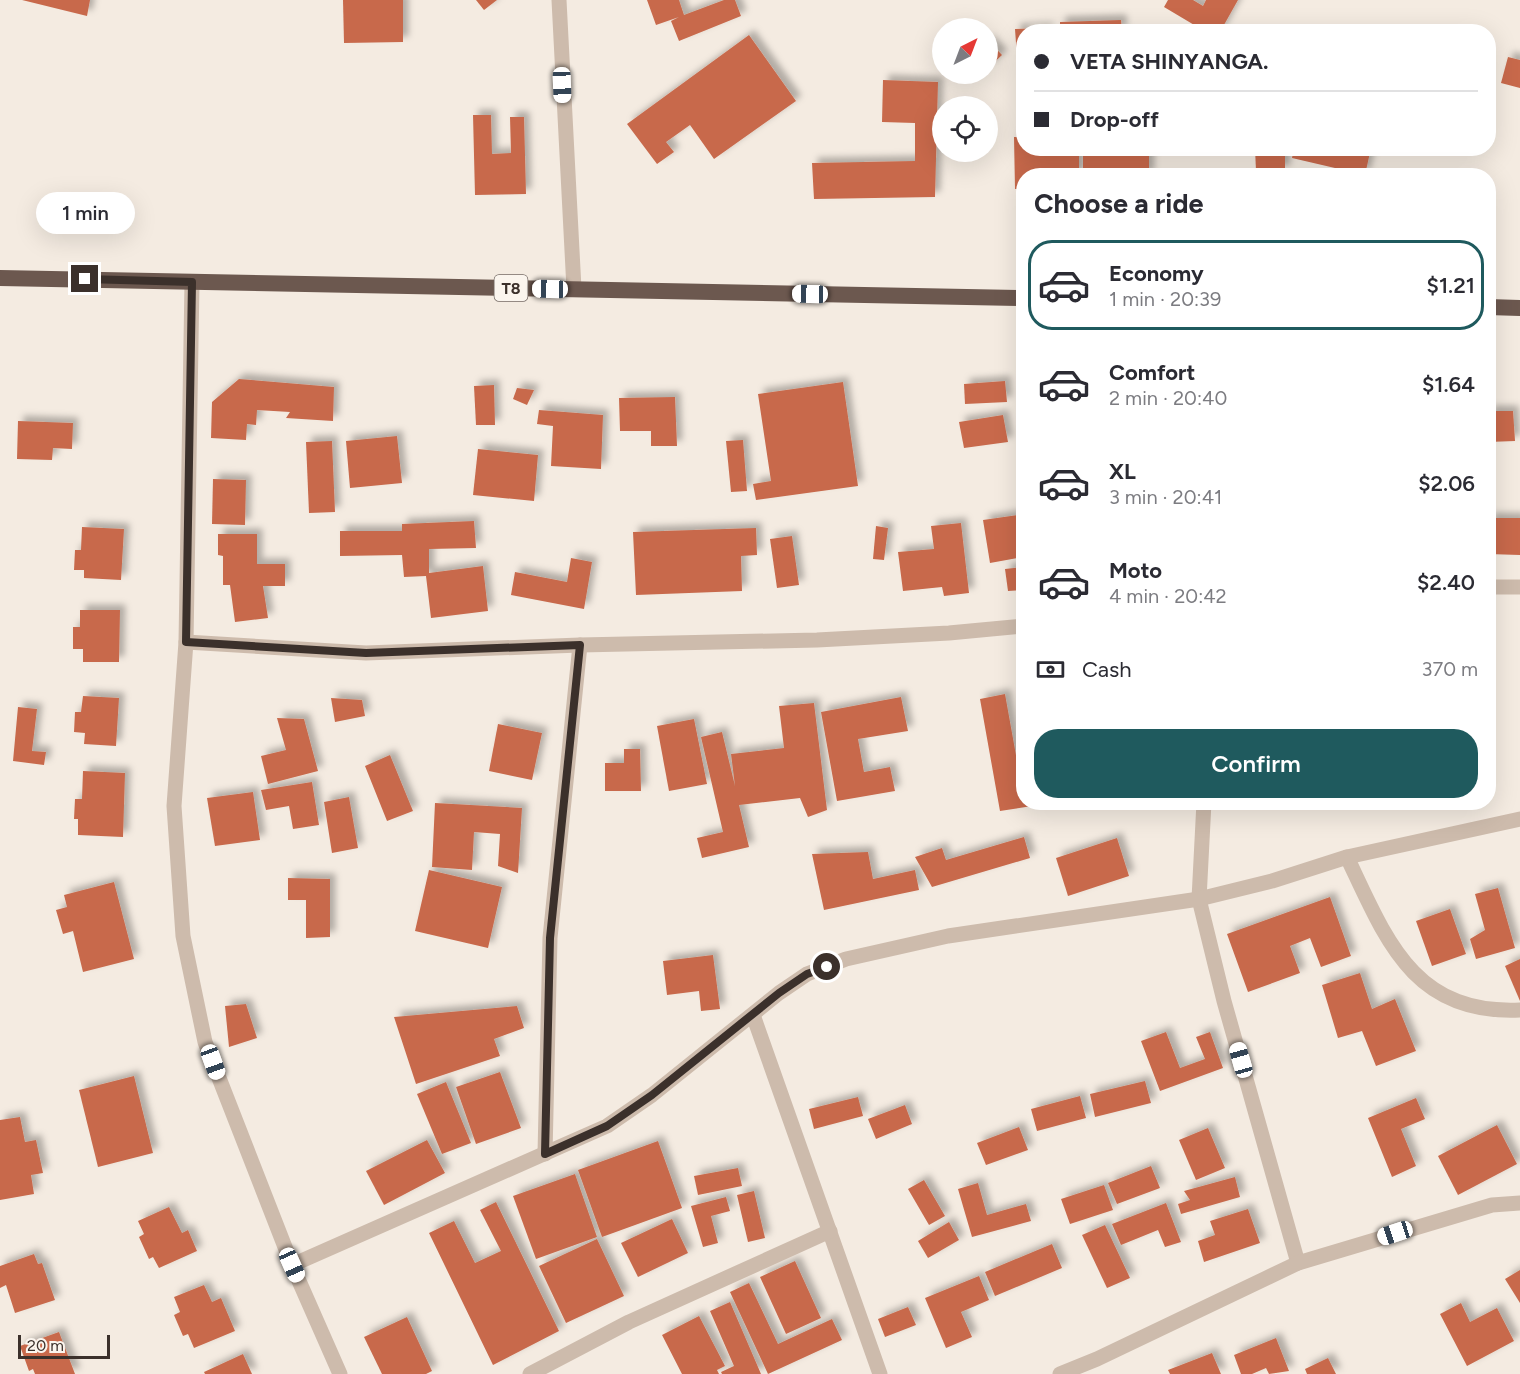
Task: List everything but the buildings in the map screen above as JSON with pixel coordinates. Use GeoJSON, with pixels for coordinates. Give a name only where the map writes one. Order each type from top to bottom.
{"type":"FeatureCollection","features":[{"type":"Feature","properties":{"kind":"highway","name":"T8"},"geometry":{"type":"LineString","coordinates":[[0,278],[1016,298]]}},
{"type":"Feature","properties":{"kind":"highway"},"geometry":{"type":"LineString","coordinates":[[1496,307],[1520,308]]}},
{"type":"Feature","properties":{"kind":"street"},"geometry":{"type":"LineString","coordinates":[[559,0],[574,289]]}},
{"type":"Feature","properties":{"kind":"street"},"geometry":{"type":"LineString","coordinates":[[192,282],[186,642],[174,806],[183,936],[205,1042],[292,1265],[340,1374]]}},
{"type":"Feature","properties":{"kind":"street"},"geometry":{"type":"LineString","coordinates":[[1496,587],[1520,588]]}},
{"type":"Feature","properties":{"kind":"street"},"geometry":{"type":"LineString","coordinates":[[186,642],[366,653],[580,645],[817,640],[949,633],[1016,627]]}},
{"type":"Feature","properties":{"kind":"street"},"geometry":{"type":"LineString","coordinates":[[545,1154],[550,938],[580,645]]}},
{"type":"Feature","properties":{"kind":"street"},"geometry":{"type":"LineString","coordinates":[[1204,810],[1199,899],[1230,1023],[1298,1263]]}},
{"type":"Feature","properties":{"kind":"street"},"geometry":{"type":"LineString","coordinates":[[292,1265],[607,1126],[652,1095],[807,974],[846,959],[948,936],[1199,899],[1272,881],[1347,857],[1520,819]]}},
{"type":"Feature","properties":{"kind":"street"},"geometry":{"type":"LineString","coordinates":[[1347,857],[1382,930],[1405,965],[1454,1002],[1490,1012],[1520,1010]]}},
{"type":"Feature","properties":{"kind":"street"},"geometry":{"type":"LineString","coordinates":[[753,1015],[880,1374]]}},
{"type":"Feature","properties":{"kind":"street"},"geometry":{"type":"LineString","coordinates":[[1060,1374],[1097,1359],[1298,1263],[1492,1205],[1520,1203]]}},
{"type":"Feature","properties":{"kind":"street"},"geometry":{"type":"LineString","coordinates":[[530,1374],[629,1322],[830,1231]]}},
{"type":"Feature","properties":{"kind":"route"},"geometry":{"type":"LineString","coordinates":[[85,279],[192,282],[186,642],[265,645],[366,653],[580,645],[550,938],[545,1154],[607,1126],[652,1095],[779,993],[807,974],[827,967]]}}]}
